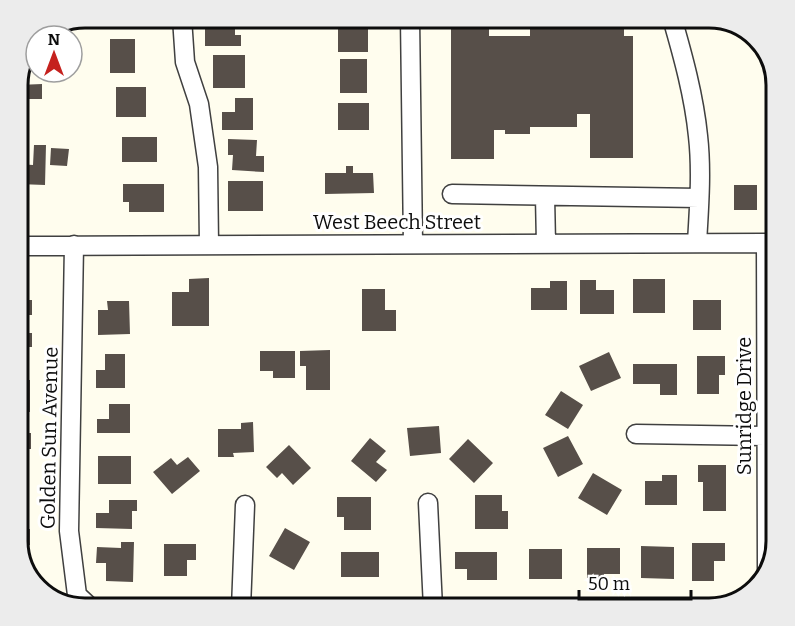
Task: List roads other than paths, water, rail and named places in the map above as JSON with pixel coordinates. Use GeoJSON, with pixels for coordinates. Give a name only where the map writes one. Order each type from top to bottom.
{"type":"FeatureCollection","features":[{"type":"Feature","properties":{"kind":"street"},"geometry":{"type":"LineString","coordinates":[[183,28],[186,63],[199,104],[208,167],[209,245]]}},
{"type":"Feature","properties":{"kind":"street"},"geometry":{"type":"LineString","coordinates":[[410,28],[413,244]]}},
{"type":"Feature","properties":{"kind":"street"},"geometry":{"type":"LineString","coordinates":[[675,28],[698,136],[697,243]]}},
{"type":"Feature","properties":{"kind":"street"},"geometry":{"type":"LineString","coordinates":[[452,194],[699,198]]}},
{"type":"Feature","properties":{"kind":"street"},"geometry":{"type":"LineString","coordinates":[[545,196],[546,244]]}},
{"type":"Feature","properties":{"kind":"street","name":"West Beech Street"},"geometry":{"type":"LineString","coordinates":[[29,246],[766,243]]}},
{"type":"Feature","properties":{"kind":"street","name":"Golden Sun Avenue"},"geometry":{"type":"LineString","coordinates":[[74,245],[69,531],[77,595],[79,597]]}},
{"type":"Feature","properties":{"kind":"street"},"geometry":{"type":"LineString","coordinates":[[636,434],[766,436]]}},
{"type":"Feature","properties":{"kind":"street"},"geometry":{"type":"LineString","coordinates":[[428,503],[433,598]]}},
{"type":"Feature","properties":{"kind":"street"},"geometry":{"type":"LineString","coordinates":[[241,598],[245,505]]}}]}
